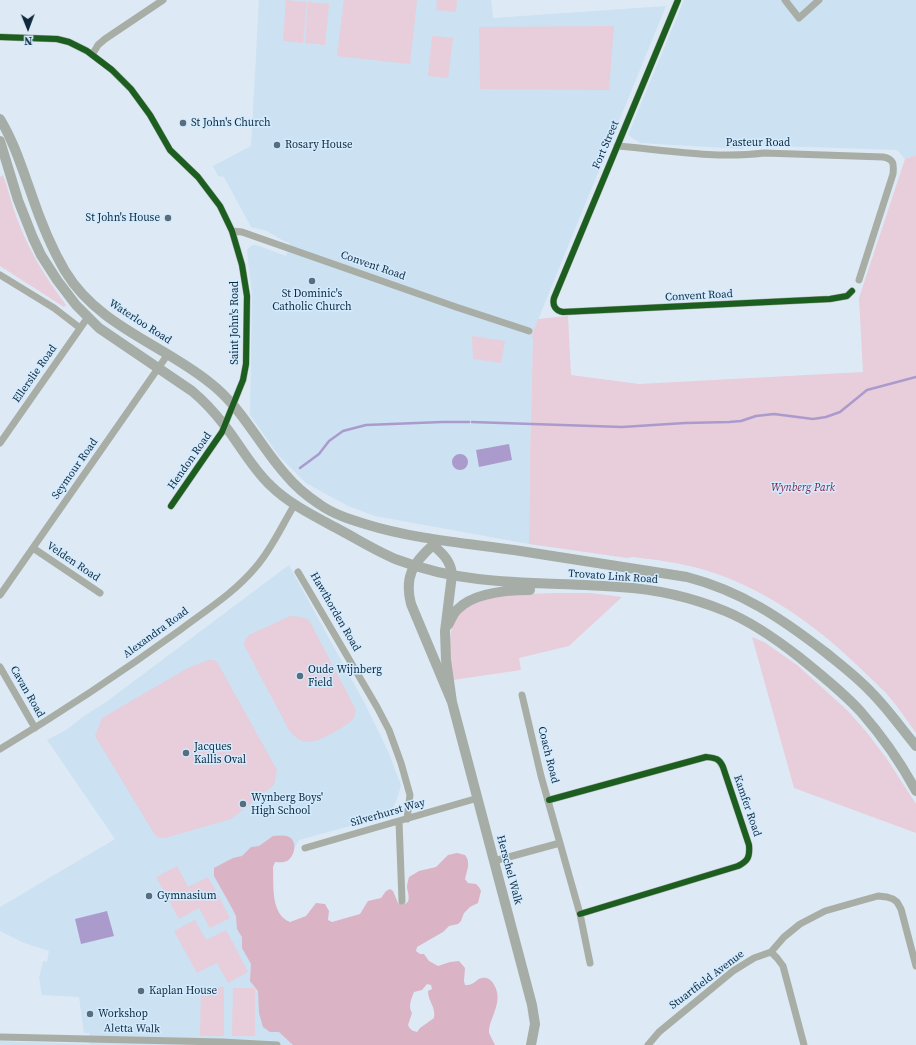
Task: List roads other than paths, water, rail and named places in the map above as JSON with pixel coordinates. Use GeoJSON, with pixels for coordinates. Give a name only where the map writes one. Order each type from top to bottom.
{"type":"FeatureCollection","features":[{"type":"Feature","properties":{"kind":"main road","name":"Waterloo Road"},"geometry":{"type":"LineString","coordinates":[[0,119],[20,163],[48,237],[66,272],[84,295],[105,315],[210,382],[234,406],[279,467],[302,491]]}},
{"type":"Feature","properties":{"kind":"main road"},"geometry":{"type":"LineString","coordinates":[[0,141],[18,200],[41,256],[76,305],[99,328],[192,391],[225,425],[256,470],[269,485],[295,504]]}},
{"type":"Feature","properties":{"kind":"main road","name":"Trovato Link Road"},"geometry":{"type":"LineString","coordinates":[[302,491],[328,510],[390,531],[687,577],[731,591],[774,614],[856,676],[887,709],[916,746]]}},
{"type":"Feature","properties":{"kind":"main road","name":"Trovato Link Road"},"geometry":{"type":"LineString","coordinates":[[295,504],[374,549],[414,566],[452,575],[520,583],[617,586],[657,591],[681,596],[725,610],[767,634],[807,664],[845,696],[861,712],[902,766],[915,788]]}},
{"type":"Feature","properties":{"kind":"main road"},"geometry":{"type":"LineString","coordinates":[[355,520],[361,527],[374,533],[432,544],[464,548],[484,546]]}},
{"type":"Feature","properties":{"kind":"main road"},"geometry":{"type":"LineString","coordinates":[[414,566],[432,544]]}},
{"type":"Feature","properties":{"kind":"main road"},"geometry":{"type":"LineString","coordinates":[[432,544],[444,554],[448,560],[452,575]]}},
{"type":"Feature","properties":{"kind":"main road","name":"Herschel Walk"},"geometry":{"type":"LineString","coordinates":[[414,566],[407,584],[411,604],[452,702]]}},
{"type":"Feature","properties":{"kind":"main road","name":"Herschel Walk"},"geometry":{"type":"LineString","coordinates":[[452,575],[445,631],[446,660],[452,702],[534,1011],[531,1045]]}},
{"type":"Feature","properties":{"kind":"main road"},"geometry":{"type":"LineString","coordinates":[[445,631],[457,609],[474,599],[496,593],[553,588],[563,585]]}},
{"type":"Feature","properties":{"kind":"street"},"geometry":{"type":"LineString","coordinates":[[92,55],[98,45],[105,39],[163,0]]}},
{"type":"Feature","properties":{"kind":"street","name":"Fort Street"},"geometry":{"type":"LineString","coordinates":[[554,298],[678,0]]}},
{"type":"Feature","properties":{"kind":"street"},"geometry":{"type":"LineString","coordinates":[[785,0],[800,18],[819,0]]}},
{"type":"Feature","properties":{"kind":"street","name":"Saint John's Road"},"geometry":{"type":"LineString","coordinates":[[0,37],[57,39],[73,44],[92,55],[112,70],[131,90],[150,115],[170,150],[198,178],[220,206],[232,231],[245,278],[247,296],[244,373],[234,406],[225,425]]}},
{"type":"Feature","properties":{"kind":"street","name":"Pasteur Road"},"geometry":{"type":"LineString","coordinates":[[617,146],[699,154],[746,155],[764,153],[889,158],[894,166],[893,174],[858,280]]}},
{"type":"Feature","properties":{"kind":"street","name":"Convent Road"},"geometry":{"type":"LineString","coordinates":[[232,231],[242,232],[529,331]]}},
{"type":"Feature","properties":{"kind":"street"},"geometry":{"type":"LineString","coordinates":[[0,275],[54,308],[80,328]]}},
{"type":"Feature","properties":{"kind":"street","name":"Convent Road"},"geometry":{"type":"LineString","coordinates":[[554,298],[555,307],[557,310],[563,312],[830,300],[847,296],[852,291]]}},
{"type":"Feature","properties":{"kind":"street","name":"Ellerslie Road"},"geometry":{"type":"LineString","coordinates":[[0,443],[88,317]]}},
{"type":"Feature","properties":{"kind":"street","name":"Seymour Road"},"geometry":{"type":"LineString","coordinates":[[0,595],[168,354]]}},
{"type":"Feature","properties":{"kind":"street","name":"Hendon Road"},"geometry":{"type":"LineString","coordinates":[[171,506],[222,432],[225,425]]}},
{"type":"Feature","properties":{"kind":"street","name":"Alexandra Road"},"geometry":{"type":"LineString","coordinates":[[0,749],[95,690],[231,591],[254,570],[261,561],[295,504]]}},
{"type":"Feature","properties":{"kind":"street","name":"Velden Road"},"geometry":{"type":"LineString","coordinates":[[33,548],[100,593]]}},
{"type":"Feature","properties":{"kind":"street","name":"Hawthorden Road"},"geometry":{"type":"LineString","coordinates":[[298,572],[389,730],[401,763],[410,795],[408,819]]}},
{"type":"Feature","properties":{"kind":"street","name":"Cavan Road"},"geometry":{"type":"LineString","coordinates":[[0,668],[35,728]]}},
{"type":"Feature","properties":{"kind":"street","name":"Coach Road"},"geometry":{"type":"LineString","coordinates":[[522,695],[541,776],[580,914],[590,964]]}},
{"type":"Feature","properties":{"kind":"street","name":"Kamfer Road"},"geometry":{"type":"LineString","coordinates":[[549,800],[706,757],[715,758],[720,761],[723,767],[749,845],[750,853],[748,859],[738,866],[580,914]]}},
{"type":"Feature","properties":{"kind":"street","name":"Silverhurst Way"},"geometry":{"type":"LineString","coordinates":[[305,848],[478,798]]}},
{"type":"Feature","properties":{"kind":"street"},"geometry":{"type":"LineString","coordinates":[[399,821],[402,901]]}},
{"type":"Feature","properties":{"kind":"street"},"geometry":{"type":"LineString","coordinates":[[494,861],[560,843]]}},
{"type":"Feature","properties":{"kind":"street","name":"Stuartfield Avenue"},"geometry":{"type":"LineString","coordinates":[[648,1045],[659,1032],[733,971],[754,958],[771,952],[784,937],[800,924],[824,911],[878,896],[888,897],[898,902],[916,966]]}},
{"type":"Feature","properties":{"kind":"street"},"geometry":{"type":"LineString","coordinates":[[771,952],[778,958],[783,966],[804,1045]]}},
{"type":"Feature","properties":{"kind":"street","name":"Aletta Walk"},"geometry":{"type":"LineString","coordinates":[[0,1037],[277,1045]]}},
{"type":"Feature","properties":{"kind":"waterway"},"geometry":{"type":"LineString","coordinates":[[472,422],[622,427],[741,421],[756,416],[774,414],[813,419],[826,417],[840,412],[867,390],[916,377]]}},
{"type":"Feature","properties":{"kind":"waterway"},"geometry":{"type":"LineString","coordinates":[[300,468],[319,454],[329,441],[343,431],[366,425],[469,422]]}},
{"type":"Feature","properties":{"kind":"place","name":"St John's Church"},"geometry":{"type":"Point","coordinates":[183,123]}},
{"type":"Feature","properties":{"kind":"place","name":"Rosary House"},"geometry":{"type":"Point","coordinates":[277,145]}},
{"type":"Feature","properties":{"kind":"place","name":"St John's House"},"geometry":{"type":"Point","coordinates":[168,218]}},
{"type":"Feature","properties":{"kind":"place","name":"St Dominic's Catholic Church"},"geometry":{"type":"Point","coordinates":[312,281]}},
{"type":"Feature","properties":{"kind":"place","name":"Oude Wijnberg Field"},"geometry":{"type":"Point","coordinates":[300,676]}},
{"type":"Feature","properties":{"kind":"place","name":"Jacques Kallis Oval"},"geometry":{"type":"Point","coordinates":[186,753]}},
{"type":"Feature","properties":{"kind":"place","name":"Wynberg Boys' High School"},"geometry":{"type":"Point","coordinates":[243,804]}},
{"type":"Feature","properties":{"kind":"place","name":"Gymnasium"},"geometry":{"type":"Point","coordinates":[149,896]}},
{"type":"Feature","properties":{"kind":"place","name":"Kaplan House"},"geometry":{"type":"Point","coordinates":[141,991]}},
{"type":"Feature","properties":{"kind":"place","name":"Workshop"},"geometry":{"type":"Point","coordinates":[90,1014]}},
{"type":"Feature","properties":{"kind":"park label","name":"Wynberg Park"},"geometry":{"type":"Point","coordinates":[803,488]}}]}
